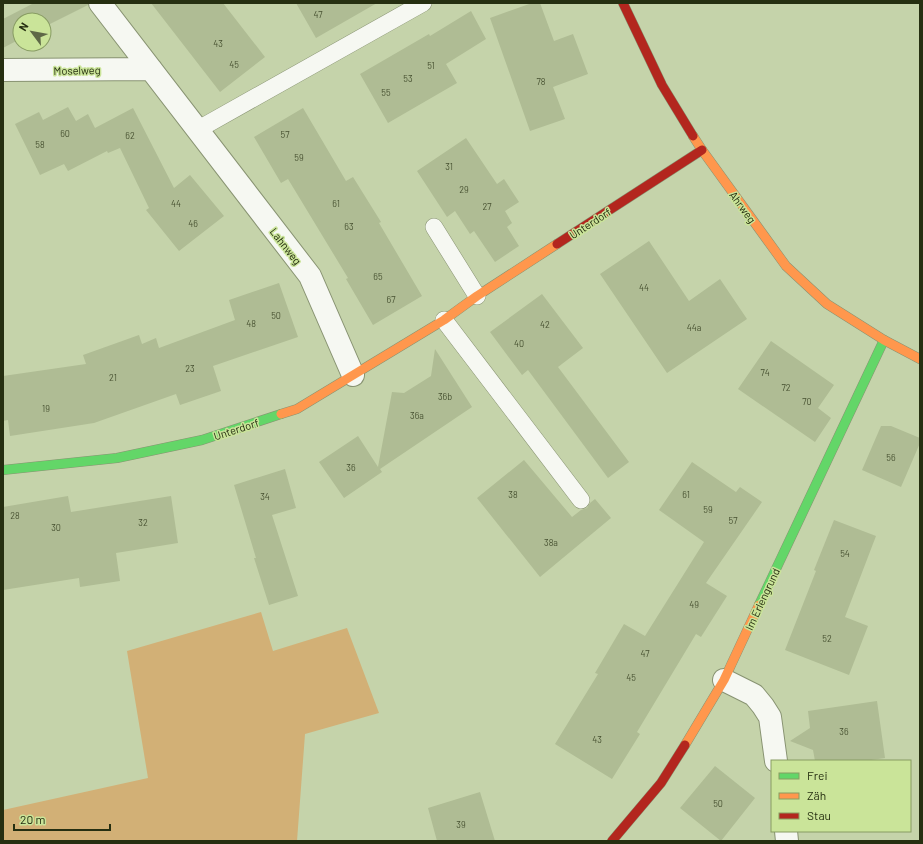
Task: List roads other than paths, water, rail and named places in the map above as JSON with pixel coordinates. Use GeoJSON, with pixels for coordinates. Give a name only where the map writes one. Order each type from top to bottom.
{"type":"FeatureCollection","features":[{"type":"Feature","properties":{"kind":"street","name":"Lahnweg"},"geometry":{"type":"LineString","coordinates":[[100,3],[310,276],[353,375]]}},
{"type":"Feature","properties":{"kind":"street","name":"Ahrweg"},"geometry":{"type":"LineString","coordinates":[[623,3],[662,86],[702,150],[786,266],[827,304],[884,340],[920,359]]}},
{"type":"Feature","properties":{"kind":"street","name":"Moselweg"},"geometry":{"type":"LineString","coordinates":[[3,70],[151,69]]}},
{"type":"Feature","properties":{"kind":"street","name":"Unterdorf"},"geometry":{"type":"LineString","coordinates":[[3,470],[117,458],[202,440],[297,409],[444,320],[477,296],[702,150]]}},
{"type":"Feature","properties":{"kind":"street","name":"Im Erlengrund"},"geometry":{"type":"LineString","coordinates":[[612,841],[661,783],[696,729],[724,680],[884,340]]}},
{"type":"Feature","properties":{"kind":"street"},"geometry":{"type":"LineString","coordinates":[[724,680],[754,696],[763,706],[770,717],[776,760]]}},
{"type":"Feature","properties":{"kind":"lane"},"geometry":{"type":"LineString","coordinates":[[197,130],[423,3]]}},
{"type":"Feature","properties":{"kind":"lane"},"geometry":{"type":"LineString","coordinates":[[434,227],[477,296]]}},
{"type":"Feature","properties":{"kind":"lane"},"geometry":{"type":"LineString","coordinates":[[444,320],[581,500]]}}]}
